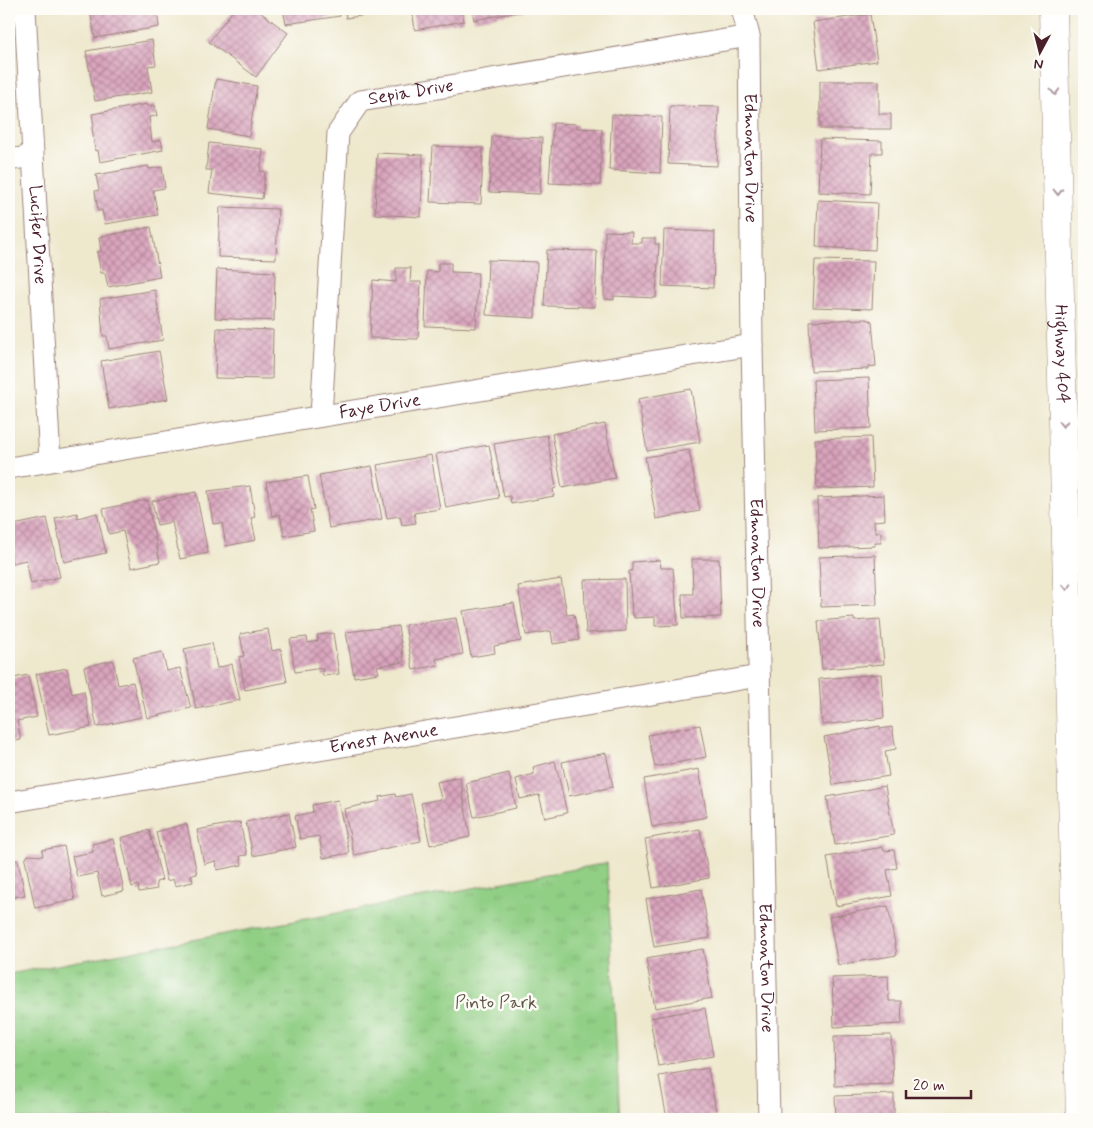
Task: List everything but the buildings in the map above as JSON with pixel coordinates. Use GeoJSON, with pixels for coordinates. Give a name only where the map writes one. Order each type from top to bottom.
{"type":"FeatureCollection","features":[{"type":"Feature","properties":{"kind":"highway","name":"Highway 404"},"geometry":{"type":"LineString","coordinates":[[1053,9],[1080,1119]]}},
{"type":"Feature","properties":{"kind":"street","name":"Lucifer Drive"},"geometry":{"type":"LineString","coordinates":[[25,9],[50,461]]}},
{"type":"Feature","properties":{"kind":"street","name":"Edmonton Drive"},"geometry":{"type":"LineString","coordinates":[[742,9],[749,36],[752,345],[769,1119]]}},
{"type":"Feature","properties":{"kind":"street","name":"Sepia Drive"},"geometry":{"type":"LineString","coordinates":[[321,416],[338,132],[360,102],[749,36]]}},
{"type":"Feature","properties":{"kind":"street"},"geometry":{"type":"LineString","coordinates":[[9,160],[32,156]]}},
{"type":"Feature","properties":{"kind":"street","name":"Faye Drive"},"geometry":{"type":"LineString","coordinates":[[9,468],[752,345]]}},
{"type":"Feature","properties":{"kind":"street","name":"Ernest Avenue"},"geometry":{"type":"LineString","coordinates":[[9,802],[759,676]]}},
{"type":"Feature","properties":{"kind":"green space","name":"Pinto Park"},"geometry":{"type":"Polygon","coordinates":[[[607,863],[620,1119],[17,1119],[9,1076],[9,974],[607,863]]]}}]}
